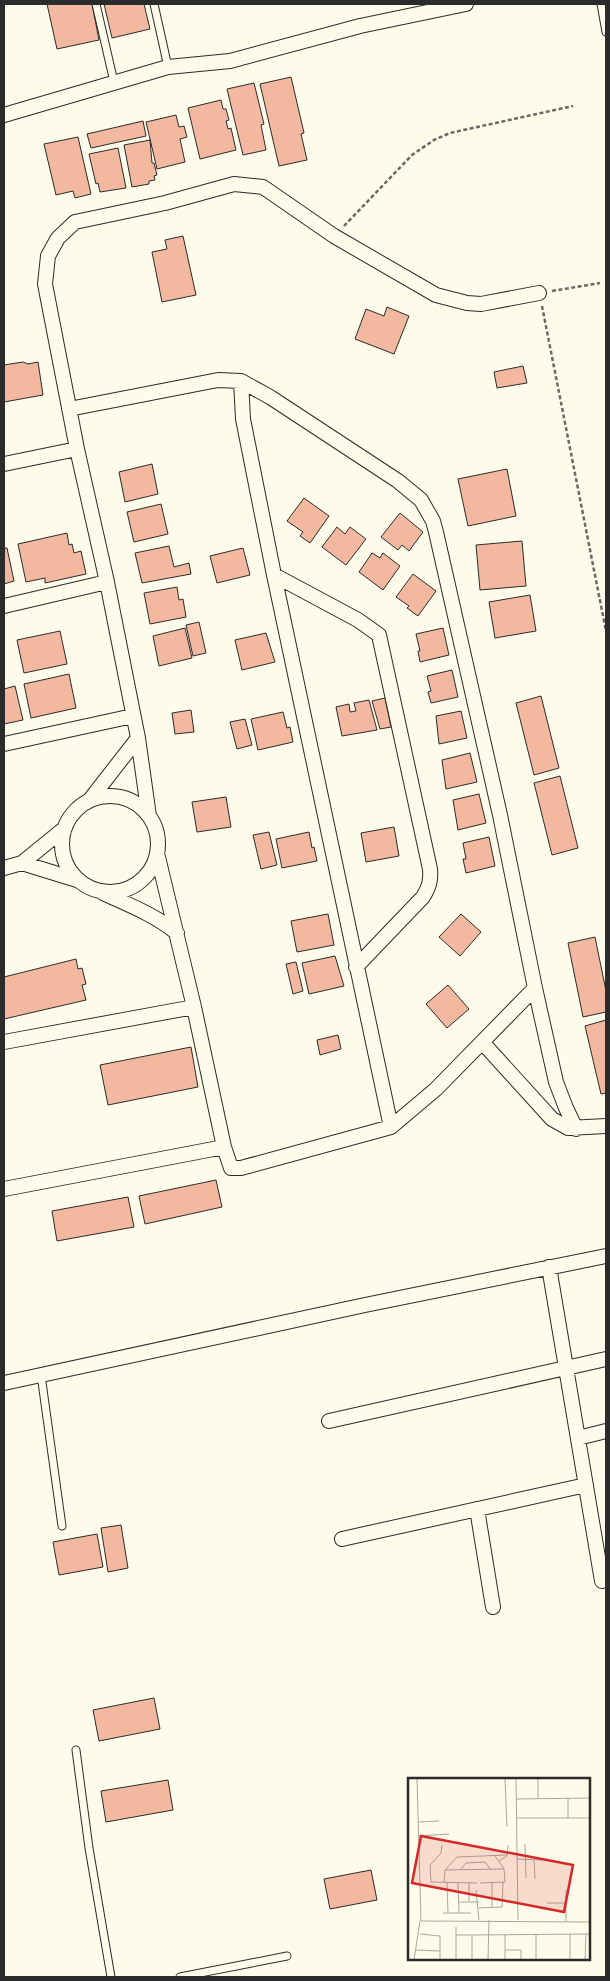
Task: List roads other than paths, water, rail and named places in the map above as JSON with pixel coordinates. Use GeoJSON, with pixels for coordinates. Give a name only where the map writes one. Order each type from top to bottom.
{"type":"FeatureCollection","features":[{"type":"Feature","properties":{"kind":"street"},"geometry":{"type":"LineString","coordinates":[[4,115],[168,67],[230,61],[360,26],[466,4]]}},
{"type":"Feature","properties":{"kind":"street"},"geometry":{"type":"LineString","coordinates":[[149,816],[134,716],[107,582],[77,449],[45,284],[48,256],[58,238],[75,222],[165,203],[234,184],[262,187],[334,236],[436,295],[450,300],[481,304],[539,294]]}},
{"type":"Feature","properties":{"kind":"street"},"geometry":{"type":"LineString","coordinates":[[69,409],[218,380],[241,382],[270,397],[398,481],[421,500],[428,509],[433,520],[500,815],[556,1082],[576,1129]]}},
{"type":"Feature","properties":{"kind":"street"},"geometry":{"type":"LineString","coordinates":[[241,382],[243,419],[274,575],[391,1128]]}},
{"type":"Feature","properties":{"kind":"street"},"geometry":{"type":"LineString","coordinates":[[4,464],[77,449]]}},
{"type":"Feature","properties":{"kind":"street"},"geometry":{"type":"LineString","coordinates":[[274,575],[358,620],[379,635],[430,869],[431,879],[429,888],[423,897],[356,967]]}},
{"type":"Feature","properties":{"kind":"street"},"geometry":{"type":"LineString","coordinates":[[4,606],[107,582]]}},
{"type":"Feature","properties":{"kind":"street"},"geometry":{"type":"LineString","coordinates":[[4,744],[134,716]]}},
{"type":"Feature","properties":{"kind":"street"},"geometry":{"type":"LineString","coordinates":[[138,738],[89,801],[70,817],[62,842],[63,856],[68,869],[77,880],[88,888],[155,918],[177,933]]}},
{"type":"Feature","properties":{"kind":"street"},"geometry":{"type":"LineString","coordinates":[[89,801],[105,796],[122,797],[132,801],[149,816],[155,827],[158,853],[224,1147],[232,1168],[236,1169],[391,1128],[436,1089],[535,988]]}},
{"type":"Feature","properties":{"kind":"street"},"geometry":{"type":"LineString","coordinates":[[4,868],[22,864],[65,828]]}},
{"type":"Feature","properties":{"kind":"street"},"geometry":{"type":"LineString","coordinates":[[100,892],[113,893],[137,885],[150,871],[158,853]]}},
{"type":"Feature","properties":{"kind":"street"},"geometry":{"type":"LineString","coordinates":[[22,864],[77,880]]}},
{"type":"Feature","properties":{"kind":"street"},"geometry":{"type":"LineString","coordinates":[[4,1042],[194,1007]]}},
{"type":"Feature","properties":{"kind":"street"},"geometry":{"type":"LineString","coordinates":[[482,1043],[552,1119],[568,1128],[606,1126]]}},
{"type":"Feature","properties":{"kind":"street"},"geometry":{"type":"LineString","coordinates":[[4,1189],[224,1147]]}},
{"type":"Feature","properties":{"kind":"street"},"geometry":{"type":"LineString","coordinates":[[4,1383],[606,1256]]}},
{"type":"Feature","properties":{"kind":"street"},"geometry":{"type":"LineString","coordinates":[[549,1268],[586,1485],[602,1553],[602,1581]]}},
{"type":"Feature","properties":{"kind":"street"},"geometry":{"type":"LineString","coordinates":[[329,1421],[606,1359]]}},
{"type":"Feature","properties":{"kind":"street"},"geometry":{"type":"LineString","coordinates":[[578,1438],[606,1431]]}},
{"type":"Feature","properties":{"kind":"street"},"geometry":{"type":"LineString","coordinates":[[342,1539],[586,1485]]}},
{"type":"Feature","properties":{"kind":"street"},"geometry":{"type":"LineString","coordinates":[[477,1509],[493,1607]]}},
{"type":"Feature","properties":{"kind":"lane"},"geometry":{"type":"LineString","coordinates":[[96,4],[114,82]]}},
{"type":"Feature","properties":{"kind":"lane"},"geometry":{"type":"LineString","coordinates":[[154,4],[168,67]]}},
{"type":"Feature","properties":{"kind":"lane"},"geometry":{"type":"LineString","coordinates":[[601,4],[606,32]]}},
{"type":"Feature","properties":{"kind":"lane"},"geometry":{"type":"LineString","coordinates":[[41,1375],[62,1526]]}},
{"type":"Feature","properties":{"kind":"lane"},"geometry":{"type":"LineString","coordinates":[[76,1750],[111,1977]]}},
{"type":"Feature","properties":{"kind":"lane"},"geometry":{"type":"LineString","coordinates":[[180,1977],[286,1956]]}}]}
